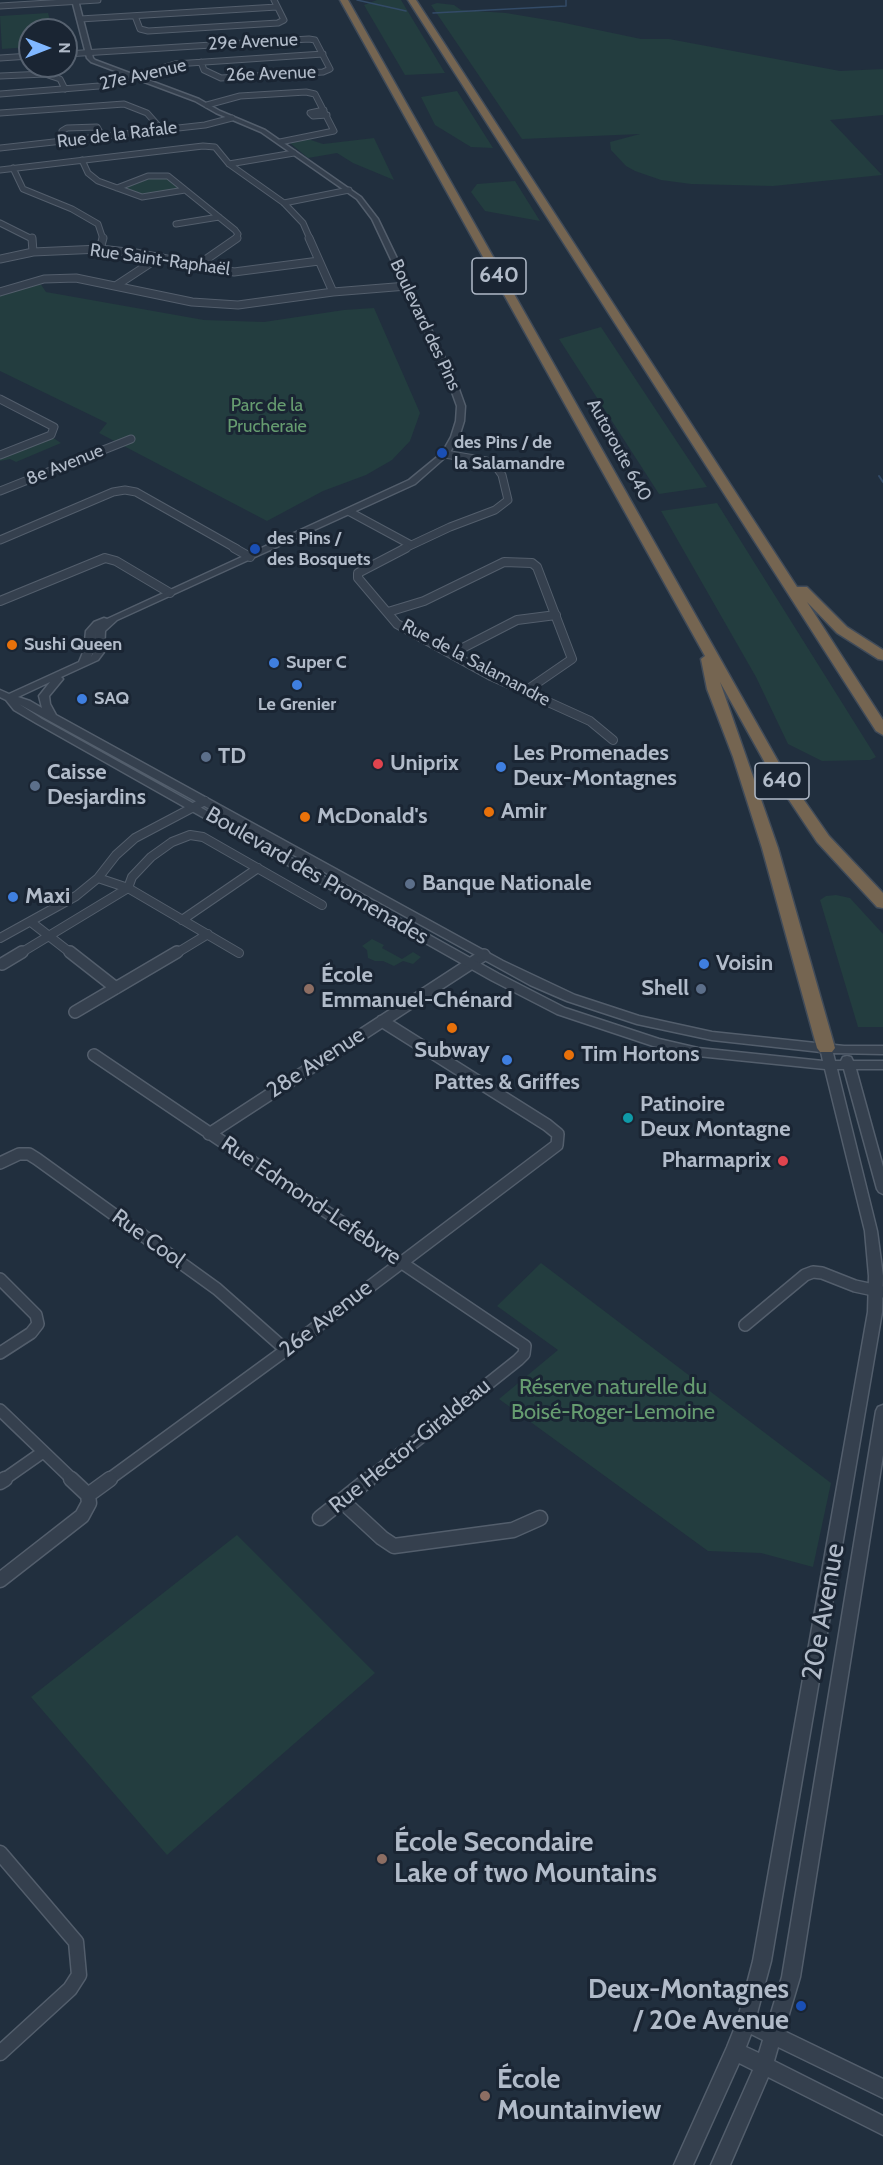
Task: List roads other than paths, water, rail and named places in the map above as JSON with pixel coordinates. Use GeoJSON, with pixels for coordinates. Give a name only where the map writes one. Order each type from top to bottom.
{"type":"FeatureCollection","features":[{"type":"Feature","properties":{"kind":"highway","name":"Autoroute 640"},"geometry":{"type":"LineString","coordinates":[[344,0],[776,770],[800,809],[832,850],[883,903]]}},
{"type":"Feature","properties":{"kind":"highway"},"geometry":{"type":"LineString","coordinates":[[412,0],[883,731]]}},
{"type":"Feature","properties":{"kind":"highway"},"geometry":{"type":"LineString","coordinates":[[770,556],[837,626],[856,641],[883,656]]}},
{"type":"Feature","properties":{"kind":"highway"},"geometry":{"type":"LineString","coordinates":[[704,643],[714,690],[740,757],[765,832],[826,1048]]}},
{"type":"Feature","properties":{"kind":"street"},"geometry":{"type":"LineString","coordinates":[[0,6],[98,0]]}},
{"type":"Feature","properties":{"kind":"street"},"geometry":{"type":"LineString","coordinates":[[135,16],[142,30],[278,23],[284,20],[274,0]]}},
{"type":"Feature","properties":{"kind":"street"},"geometry":{"type":"LineString","coordinates":[[75,1],[88,52]]}},
{"type":"Feature","properties":{"kind":"street"},"geometry":{"type":"LineString","coordinates":[[80,19],[277,7]]}},
{"type":"Feature","properties":{"kind":"street","name":"29e Avenue"},"geometry":{"type":"LineString","coordinates":[[78,53],[309,39],[315,40],[323,54]]}},
{"type":"Feature","properties":{"kind":"street","name":"Boulevard des Pins"},"geometry":{"type":"LineString","coordinates":[[5,696],[65,672],[98,655],[100,630],[114,618],[412,482],[445,454],[455,437],[460,421],[461,406],[452,381],[375,219],[359,198],[263,131],[207,105],[93,61],[88,52]]}},
{"type":"Feature","properties":{"kind":"street","name":"26e Avenue"},"geometry":{"type":"LineString","coordinates":[[201,63],[204,70],[216,76],[244,77],[329,71],[323,54]]}},
{"type":"Feature","properties":{"kind":"street","name":"27e Avenue"},"geometry":{"type":"LineString","coordinates":[[0,94],[99,87],[172,65],[323,54]]}},
{"type":"Feature","properties":{"kind":"street"},"geometry":{"type":"LineString","coordinates":[[0,58],[18,57]]}},
{"type":"Feature","properties":{"kind":"street"},"geometry":{"type":"LineString","coordinates":[[0,76],[45,74],[60,79],[65,89]]}},
{"type":"Feature","properties":{"kind":"street"},"geometry":{"type":"LineString","coordinates":[[207,105],[240,96],[310,92],[317,95],[334,131],[280,142]]}},
{"type":"Feature","properties":{"kind":"street"},"geometry":{"type":"LineString","coordinates":[[0,113],[128,104],[147,113],[162,130]]}},
{"type":"Feature","properties":{"kind":"street","name":"Rue de la Rafale"},"geometry":{"type":"LineString","coordinates":[[0,148],[205,125],[232,118]]}},
{"type":"Feature","properties":{"kind":"street"},"geometry":{"type":"LineString","coordinates":[[66,141],[62,131],[73,127],[97,127],[102,136]]}},
{"type":"Feature","properties":{"kind":"street"},"geometry":{"type":"LineString","coordinates":[[0,142],[0,148]]}},
{"type":"Feature","properties":{"kind":"street"},"geometry":{"type":"LineString","coordinates":[[0,170],[212,146],[229,164],[284,203],[303,222],[333,292]]}},
{"type":"Feature","properties":{"kind":"street"},"geometry":{"type":"LineString","coordinates":[[229,164],[294,153]]}},
{"type":"Feature","properties":{"kind":"street"},"geometry":{"type":"LineString","coordinates":[[82,160],[92,177],[144,197],[186,190]]}},
{"type":"Feature","properties":{"kind":"street"},"geometry":{"type":"LineString","coordinates":[[12,168],[23,189],[72,209],[99,224],[103,238],[100,249]]}},
{"type":"Feature","properties":{"kind":"street"},"geometry":{"type":"LineString","coordinates":[[117,188],[143,177],[168,176],[219,217],[238,236],[198,265]]}},
{"type":"Feature","properties":{"kind":"street"},"geometry":{"type":"LineString","coordinates":[[284,203],[349,190]]}},
{"type":"Feature","properties":{"kind":"street"},"geometry":{"type":"LineString","coordinates":[[176,224],[219,217]]}},
{"type":"Feature","properties":{"kind":"street"},"geometry":{"type":"LineString","coordinates":[[0,223],[28,233],[34,239],[33,252]]}},
{"type":"Feature","properties":{"kind":"street","name":"Rue Saint-Raphaël"},"geometry":{"type":"LineString","coordinates":[[0,259],[33,252],[100,249],[234,272],[319,261]]}},
{"type":"Feature","properties":{"kind":"street"},"geometry":{"type":"LineString","coordinates":[[117,285],[158,258]]}},
{"type":"Feature","properties":{"kind":"street"},"geometry":{"type":"LineString","coordinates":[[0,292],[32,282],[55,278],[76,278],[192,302],[219,304],[257,303],[333,292],[407,286]]}},
{"type":"Feature","properties":{"kind":"street"},"geometry":{"type":"LineString","coordinates":[[0,399],[54,427],[54,431],[51,435],[0,455]]}},
{"type":"Feature","properties":{"kind":"street","name":"8e Avenue"},"geometry":{"type":"LineString","coordinates":[[0,491],[130,439]]}},
{"type":"Feature","properties":{"kind":"street","name":"Rue de la Salamandre"},"geometry":{"type":"LineString","coordinates":[[445,454],[486,461],[497,468],[502,475],[508,495],[507,500],[495,510],[471,518],[411,545],[358,573],[358,578],[397,624],[524,692],[590,721],[613,740]]}},
{"type":"Feature","properties":{"kind":"street"},"geometry":{"type":"LineString","coordinates":[[0,540],[113,492],[125,490],[136,492],[250,557]]}},
{"type":"Feature","properties":{"kind":"street"},"geometry":{"type":"LineString","coordinates":[[350,512],[411,545]]}},
{"type":"Feature","properties":{"kind":"street"},"geometry":{"type":"LineString","coordinates":[[0,601],[105,558],[116,561],[170,593]]}},
{"type":"Feature","properties":{"kind":"street"},"geometry":{"type":"LineString","coordinates":[[388,612],[424,601],[504,562],[522,561],[537,567],[572,659],[524,692]]}},
{"type":"Feature","properties":{"kind":"street"},"geometry":{"type":"LineString","coordinates":[[453,653],[517,620],[556,615]]}},
{"type":"Feature","properties":{"kind":"street"},"geometry":{"type":"LineString","coordinates":[[52,717],[45,704],[44,696],[48,688],[65,672]]}},
{"type":"Feature","properties":{"kind":"street","name":"Boulevard des Promenades"},"geometry":{"type":"LineString","coordinates":[[5,696],[27,703],[484,955],[553,990],[636,1020],[718,1037],[844,1050],[883,1050]]}},
{"type":"Feature","properties":{"kind":"street","name":"Boulevard des Promenades"},"geometry":{"type":"LineString","coordinates":[[5,696],[17,708],[470,963],[555,1008],[657,1043],[722,1055],[831,1066],[883,1065]]}},
{"type":"Feature","properties":{"kind":"street"},"geometry":{"type":"LineString","coordinates":[[0,938],[76,896],[98,878],[116,855],[135,838],[205,801]]}},
{"type":"Feature","properties":{"kind":"street"},"geometry":{"type":"LineString","coordinates":[[2,964],[128,888],[132,877],[151,857],[172,842],[190,835],[203,837],[322,905]]}},
{"type":"Feature","properties":{"kind":"street"},"geometry":{"type":"LineString","coordinates":[[182,920],[258,868]]}},
{"type":"Feature","properties":{"kind":"street"},"geometry":{"type":"LineString","coordinates":[[98,878],[128,888],[239,953]]}},
{"type":"Feature","properties":{"kind":"street"},"geometry":{"type":"LineString","coordinates":[[31,922],[116,988]]}},
{"type":"Feature","properties":{"kind":"street"},"geometry":{"type":"LineString","coordinates":[[75,1012],[208,934]]}},
{"type":"Feature","properties":{"kind":"street","name":"28e Avenue"},"geometry":{"type":"LineString","coordinates":[[209,1134],[484,955]]}},
{"type":"Feature","properties":{"kind":"street","name":"26e Avenue"},"geometry":{"type":"LineString","coordinates":[[88,1495],[286,1350],[554,1147],[559,1137],[542,1121],[382,1021]]}},
{"type":"Feature","properties":{"kind":"street","name":"20e Avenue"},"geometry":{"type":"LineString","coordinates":[[683,2165],[735,2051],[746,2022],[762,1961],[880,1291],[870,1224],[826,1048]]}},
{"type":"Feature","properties":{"kind":"street"},"geometry":{"type":"LineString","coordinates":[[844,1050],[883,1189]]}},
{"type":"Feature","properties":{"kind":"street","name":"Rue Edmond-Lefebvre"},"geometry":{"type":"LineString","coordinates":[[94,1055],[520,1341],[526,1348]]}},
{"type":"Feature","properties":{"kind":"street","name":"Rue Cool"},"geometry":{"type":"LineString","coordinates":[[0,1163],[19,1154],[33,1156],[217,1289],[286,1350]]}},
{"type":"Feature","properties":{"kind":"street"},"geometry":{"type":"LineString","coordinates":[[745,1324],[805,1275],[813,1272],[822,1273],[855,1286],[880,1291]]}},
{"type":"Feature","properties":{"kind":"street"},"geometry":{"type":"LineString","coordinates":[[0,1279],[33,1312],[38,1321],[35,1330],[0,1353]]}},
{"type":"Feature","properties":{"kind":"street","name":"Rue Hector-Giraldeau"},"geometry":{"type":"LineString","coordinates":[[320,1518],[518,1360],[526,1348]]}},
{"type":"Feature","properties":{"kind":"street"},"geometry":{"type":"LineString","coordinates":[[0,1410],[88,1495],[89,1503],[82,1516],[0,1580]]}},
{"type":"Feature","properties":{"kind":"street","name":"20e Avenue"},"geometry":{"type":"LineString","coordinates":[[720,2165],[764,2066],[794,1957],[883,1412]]}},
{"type":"Feature","properties":{"kind":"street"},"geometry":{"type":"LineString","coordinates":[[0,1482],[43,1452]]}},
{"type":"Feature","properties":{"kind":"street"},"geometry":{"type":"LineString","coordinates":[[342,1501],[382,1538],[394,1546],[513,1530],[540,1518]]}},
{"type":"Feature","properties":{"kind":"street"},"geometry":{"type":"LineString","coordinates":[[0,1853],[76,1942],[80,1975],[70,1989],[0,2053]]}},
{"type":"Feature","properties":{"kind":"street"},"geometry":{"type":"LineString","coordinates":[[746,2022],[883,2089]]}},
{"type":"Feature","properties":{"kind":"street"},"geometry":{"type":"LineString","coordinates":[[735,2051],[883,2126]]}},
{"type":"Feature","properties":{"kind":"waterway"},"geometry":{"type":"LineString","coordinates":[[357,0],[406,11]]}},
{"type":"Feature","properties":{"kind":"waterway"},"geometry":{"type":"LineString","coordinates":[[433,13],[566,6],[566,0]]}},
{"type":"Feature","properties":{"kind":"waterway"},"geometry":{"type":"LineString","coordinates":[[879,476],[883,482]]}},
{"type":"Feature","properties":{"kind":"place","name":"des Pins / de la Salamandre"},"geometry":{"type":"Point","coordinates":[442,453]}},
{"type":"Feature","properties":{"kind":"place","name":"des Pins / des Bosquets"},"geometry":{"type":"Point","coordinates":[255,549]}},
{"type":"Feature","properties":{"kind":"place","name":"Sushi Queen"},"geometry":{"type":"Point","coordinates":[12,645]}},
{"type":"Feature","properties":{"kind":"place","name":"Super C"},"geometry":{"type":"Point","coordinates":[274,663]}},
{"type":"Feature","properties":{"kind":"place","name":"Le Grenier"},"geometry":{"type":"Point","coordinates":[297,685]}},
{"type":"Feature","properties":{"kind":"place","name":"SAQ"},"geometry":{"type":"Point","coordinates":[82,699]}},
{"type":"Feature","properties":{"kind":"place","name":"TD"},"geometry":{"type":"Point","coordinates":[206,757]}},
{"type":"Feature","properties":{"kind":"place","name":"Uniprix"},"geometry":{"type":"Point","coordinates":[378,764]}},
{"type":"Feature","properties":{"kind":"place","name":"Les Promenades Deux-Montagnes"},"geometry":{"type":"Point","coordinates":[501,767]}},
{"type":"Feature","properties":{"kind":"place","name":"Caisse Desjardins"},"geometry":{"type":"Point","coordinates":[35,786]}},
{"type":"Feature","properties":{"kind":"place","name":"Amir"},"geometry":{"type":"Point","coordinates":[489,812]}},
{"type":"Feature","properties":{"kind":"place","name":"McDonald's"},"geometry":{"type":"Point","coordinates":[305,817]}},
{"type":"Feature","properties":{"kind":"place","name":"Banque Nationale"},"geometry":{"type":"Point","coordinates":[410,884]}},
{"type":"Feature","properties":{"kind":"place","name":"Maxi"},"geometry":{"type":"Point","coordinates":[13,897]}},
{"type":"Feature","properties":{"kind":"place","name":"Voisin"},"geometry":{"type":"Point","coordinates":[704,964]}},
{"type":"Feature","properties":{"kind":"place","name":"École Emmanuel-Chénard"},"geometry":{"type":"Point","coordinates":[309,989]}},
{"type":"Feature","properties":{"kind":"place","name":"Shell"},"geometry":{"type":"Point","coordinates":[701,989]}},
{"type":"Feature","properties":{"kind":"place","name":"Subway"},"geometry":{"type":"Point","coordinates":[452,1028]}},
{"type":"Feature","properties":{"kind":"place","name":"Tim Hortons"},"geometry":{"type":"Point","coordinates":[569,1055]}},
{"type":"Feature","properties":{"kind":"place","name":"Pattes & Griffes"},"geometry":{"type":"Point","coordinates":[507,1060]}},
{"type":"Feature","properties":{"kind":"place","name":"Patinoire Deux Montagne"},"geometry":{"type":"Point","coordinates":[628,1118]}},
{"type":"Feature","properties":{"kind":"place","name":"Pharmaprix"},"geometry":{"type":"Point","coordinates":[783,1161]}},
{"type":"Feature","properties":{"kind":"place","name":"École Secondaire Lake of two Mountains"},"geometry":{"type":"Point","coordinates":[382,1859]}},
{"type":"Feature","properties":{"kind":"place","name":"Deux-Montagnes / 20e Avenue"},"geometry":{"type":"Point","coordinates":[801,2006]}},
{"type":"Feature","properties":{"kind":"place","name":"École Mountainview"},"geometry":{"type":"Point","coordinates":[485,2096]}},
{"type":"Feature","properties":{"kind":"park label","name":"Parc de la Prucheraie"},"geometry":{"type":"Point","coordinates":[267,416]}},
{"type":"Feature","properties":{"kind":"park label","name":"Réserve naturelle du Boisé-Roger-Lemoine"},"geometry":{"type":"Point","coordinates":[613,1400]}}]}
